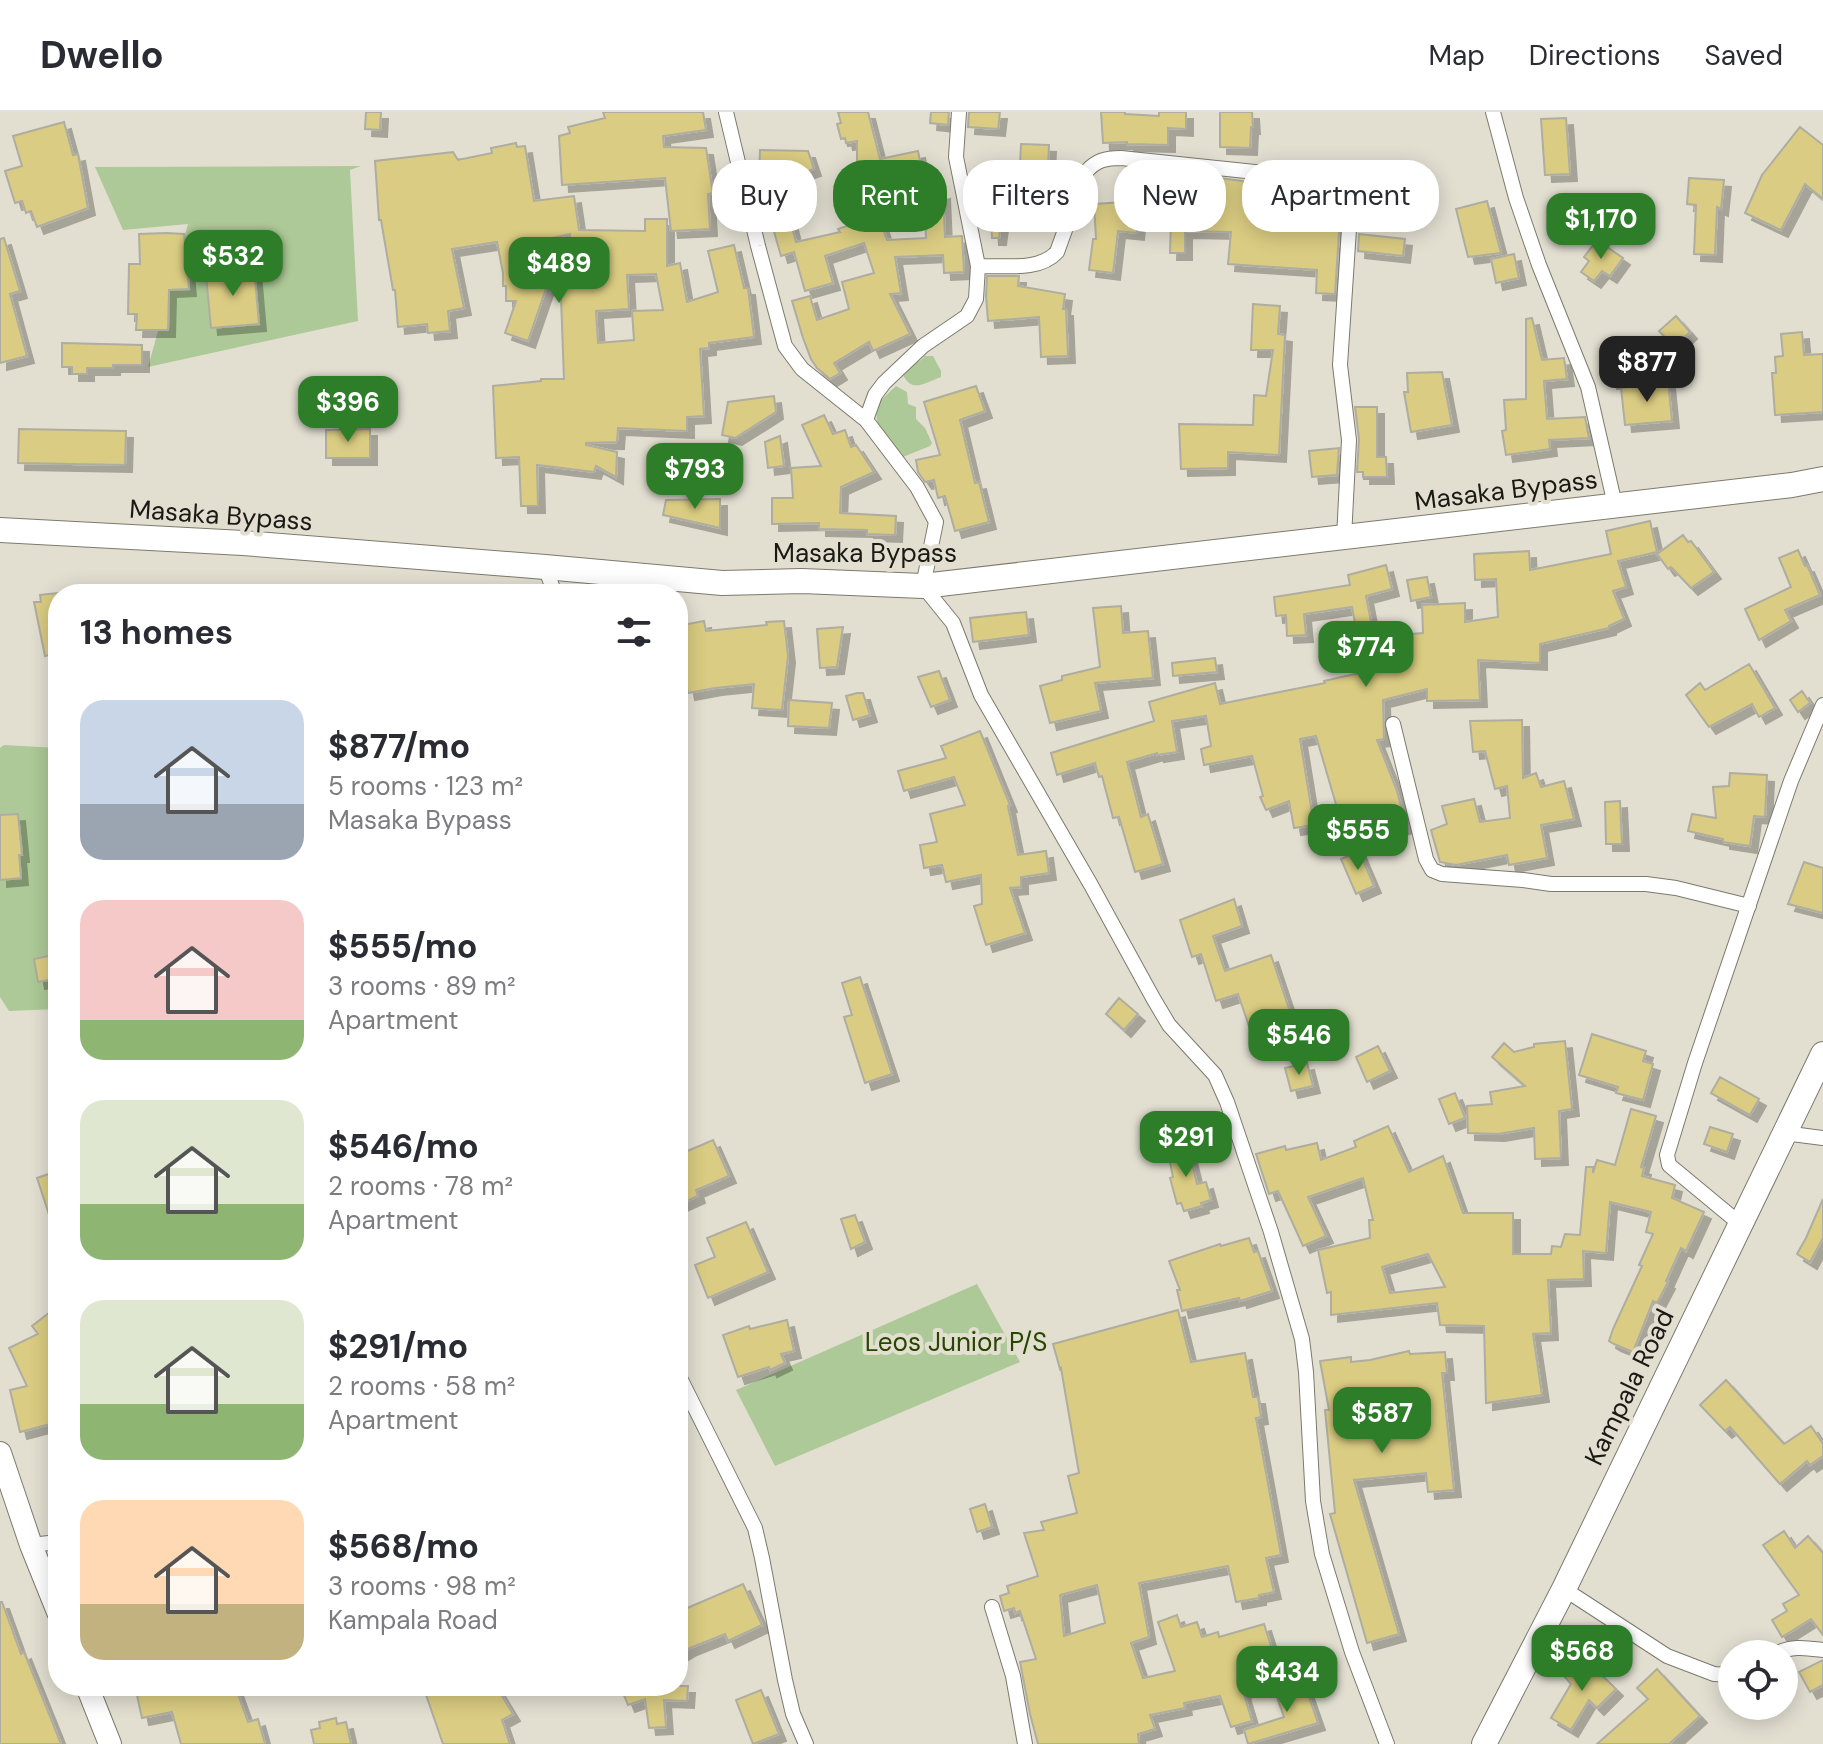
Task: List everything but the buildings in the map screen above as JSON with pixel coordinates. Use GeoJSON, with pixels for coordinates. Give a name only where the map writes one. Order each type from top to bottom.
{"type":"FeatureCollection","features":[{"type":"Feature","properties":{"kind":"main road","name":"Masaka Bypass"},"geometry":{"type":"LineString","coordinates":[[0,530],[243,543],[722,583],[802,581],[923,586],[1823,479]]}},
{"type":"Feature","properties":{"kind":"main road","name":"Kampala Road"},"geometry":{"type":"LineString","coordinates":[[1484,1744],[1564,1589],[1823,1054]]}},
{"type":"Feature","properties":{"kind":"main road"},"geometry":{"type":"LineString","coordinates":[[0,1453],[48,1587]]}},
{"type":"Feature","properties":{"kind":"main road"},"geometry":{"type":"LineString","coordinates":[[91,1696],[110,1744]]}},
{"type":"Feature","properties":{"kind":"street"},"geometry":{"type":"LineString","coordinates":[[726,112],[785,346],[802,369],[866,420],[917,487],[936,522],[923,586],[953,623],[981,695],[1153,998],[1169,1025],[1215,1075],[1227,1102],[1271,1232],[1302,1339],[1313,1501],[1322,1554],[1352,1652],[1387,1744]]}},
{"type":"Feature","properties":{"kind":"street"},"geometry":{"type":"LineString","coordinates":[[866,420],[875,395],[884,383],[923,346],[967,316],[976,299],[978,266],[956,157],[959,112]]}},
{"type":"Feature","properties":{"kind":"street"},"geometry":{"type":"LineString","coordinates":[[1493,112],[1516,198],[1539,265],[1588,387],[1615,505]]}},
{"type":"Feature","properties":{"kind":"street"},"geometry":{"type":"LineString","coordinates":[[978,266],[1036,265],[1049,261],[1057,252],[1086,172],[1105,159],[1121,158],[1332,180],[1349,200],[1350,214],[1340,365],[1349,440],[1344,538]]}},
{"type":"Feature","properties":{"kind":"street"},"geometry":{"type":"LineString","coordinates":[[545,567],[551,584]]}},
{"type":"Feature","properties":{"kind":"street"},"geometry":{"type":"LineString","coordinates":[[1739,1223],[1669,1165],[1667,1155],[1791,781],[1823,705]]}},
{"type":"Feature","properties":{"kind":"street"},"geometry":{"type":"LineString","coordinates":[[1393,724],[1426,859],[1432,870],[1442,874],[1551,884],[1646,884],[1749,906]]}},
{"type":"Feature","properties":{"kind":"street"},"geometry":{"type":"LineString","coordinates":[[1784,1133],[1823,1138]]}},
{"type":"Feature","properties":{"kind":"street"},"geometry":{"type":"LineString","coordinates":[[688,1397],[755,1528],[790,1703],[806,1744]]}},
{"type":"Feature","properties":{"kind":"street"},"geometry":{"type":"LineString","coordinates":[[31,1545],[48,1543]]}},
{"type":"Feature","properties":{"kind":"street"},"geometry":{"type":"LineString","coordinates":[[1564,1589],[1667,1656],[1718,1674]]}},
{"type":"Feature","properties":{"kind":"street"},"geometry":{"type":"LineString","coordinates":[[992,1607],[1013,1676],[1025,1744]]}},
{"type":"Feature","properties":{"kind":"street"},"geometry":{"type":"LineString","coordinates":[[1798,1648],[1823,1650]]}},
{"type":"Feature","properties":{"kind":"green space"},"geometry":{"type":"Polygon","coordinates":[[[361,166],[350,170],[358,321],[148,367],[188,224],[123,230],[95,167],[361,166]]]}},
{"type":"Feature","properties":{"kind":"green space"},"geometry":{"type":"Polygon","coordinates":[[[925,356],[933,356],[941,377],[924,384],[909,383],[901,371],[925,356]]]}},
{"type":"Feature","properties":{"kind":"green space"},"geometry":{"type":"Polygon","coordinates":[[[896,386],[907,392],[908,404],[916,407],[916,419],[925,428],[932,443],[903,457],[885,437],[877,419],[878,403],[896,386]]]}},
{"type":"Feature","properties":{"kind":"green space"},"geometry":{"type":"Polygon","coordinates":[[[4,745],[48,747],[48,1009],[9,1011],[0,997],[0,748],[4,745]]]}},
{"type":"Feature","properties":{"kind":"green space","name":"Leos Junior P/S"},"geometry":{"type":"Polygon","coordinates":[[[977,1284],[1020,1362],[775,1466],[736,1390],[977,1284]]]}}]}
